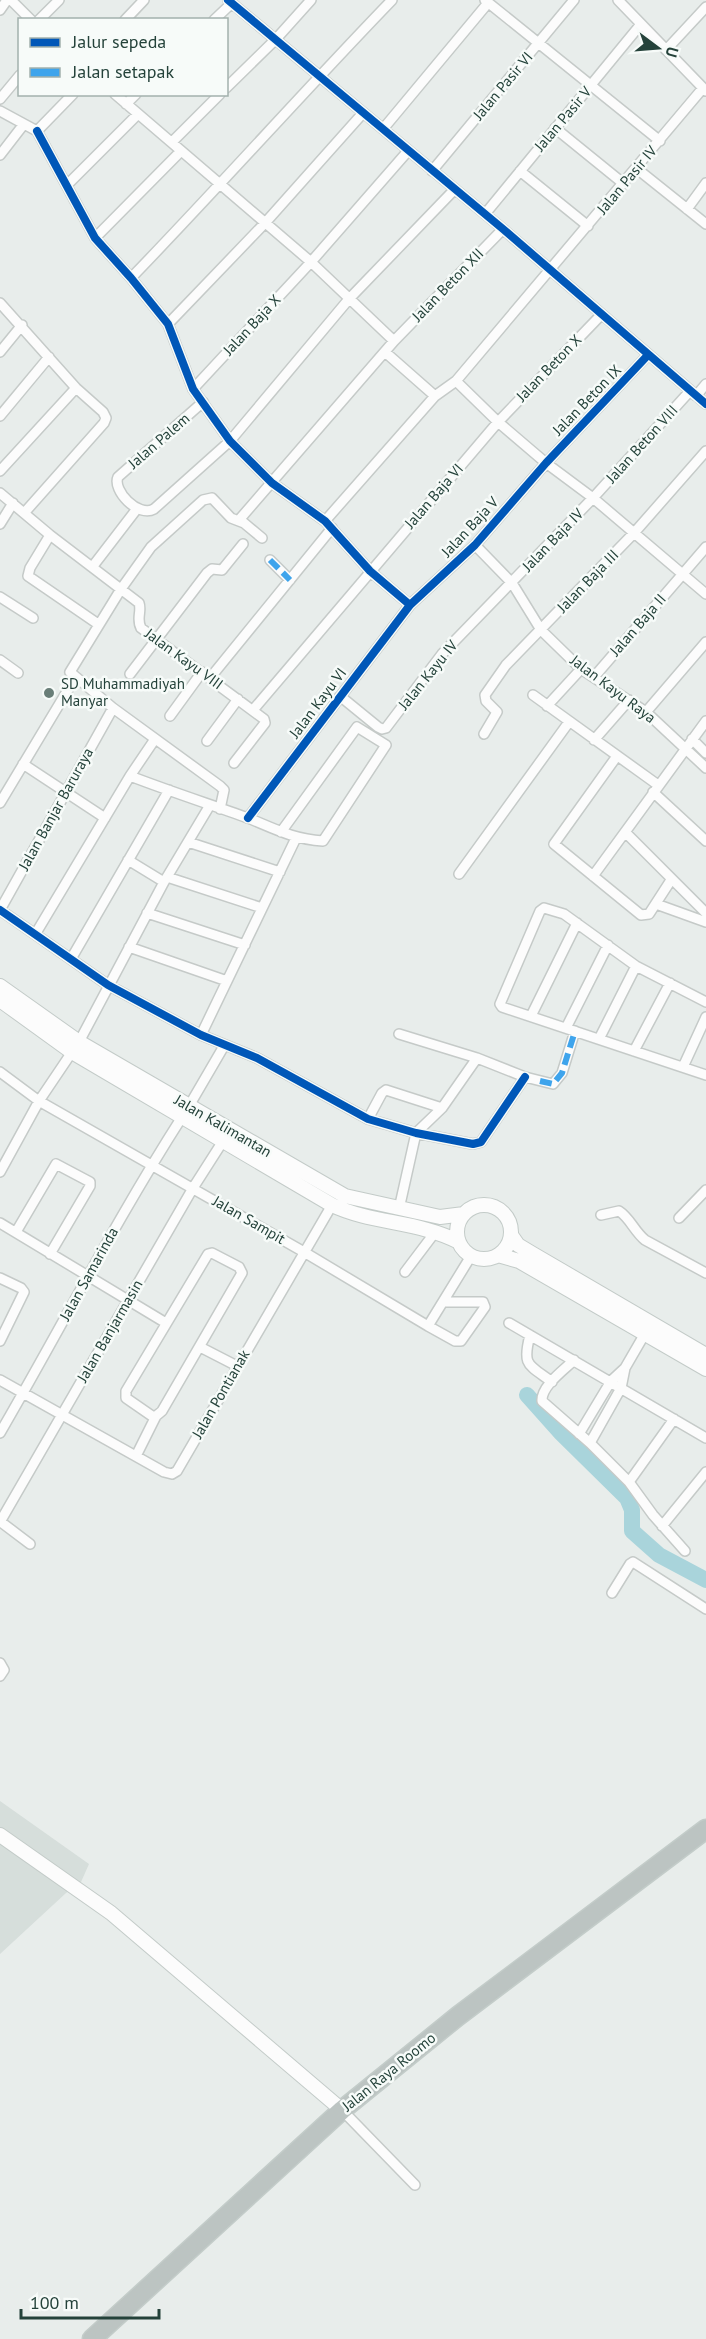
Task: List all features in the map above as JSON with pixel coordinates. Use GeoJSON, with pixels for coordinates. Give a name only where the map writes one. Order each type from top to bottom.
{"type":"FeatureCollection","features":[{"type":"Feature","properties":{"kind":"highway","name":"Jalan Raya Roomo"},"geometry":{"type":"LineString","coordinates":[[92,2339],[342,2110],[458,2016],[706,1829]]}},
{"type":"Feature","properties":{"kind":"main road","name":"Jalan Kalimantan"},"geometry":{"type":"LineString","coordinates":[[0,986],[76,1047]]}},
{"type":"Feature","properties":{"kind":"main road","name":"Jalan Kalimantan"},"geometry":{"type":"LineString","coordinates":[[0,1000],[287,1171],[332,1205],[350,1212],[436,1231],[459,1242]]}},
{"type":"Feature","properties":{"kind":"main road","name":"Jalan Kalimantan"},"geometry":{"type":"LineString","coordinates":[[186,1111],[223,1141],[345,1196],[440,1217],[464,1214]]}},
{"type":"Feature","properties":{"kind":"main road"},"geometry":{"type":"LineString","coordinates":[[511,1235],[505,1250],[498,1255],[480,1259],[471,1256],[459,1242],[457,1232],[464,1214],[479,1205],[496,1207],[508,1218],[511,1235],[519,1245],[648,1328],[706,1369]]}},
{"type":"Feature","properties":{"kind":"main road"},"geometry":{"type":"LineString","coordinates":[[498,1255],[519,1261],[648,1328],[706,1355]]}},
{"type":"Feature","properties":{"kind":"main road"},"geometry":{"type":"LineString","coordinates":[[0,1835],[111,1913],[342,2110]]}},
{"type":"Feature","properties":{"kind":"street"},"geometry":{"type":"LineString","coordinates":[[0,10],[9,0],[29,18]]}},
{"type":"Feature","properties":{"kind":"street"},"geometry":{"type":"LineString","coordinates":[[41,18],[59,0]]}},
{"type":"Feature","properties":{"kind":"street"},"geometry":{"type":"LineString","coordinates":[[127,18],[144,0]]}},
{"type":"Feature","properties":{"kind":"street"},"geometry":{"type":"LineString","coordinates":[[228,86],[276,39],[311,0]]}},
{"type":"Feature","properties":{"kind":"street"},"geometry":{"type":"LineString","coordinates":[[131,278],[221,185],[320,75],[392,0]]}},
{"type":"Feature","properties":{"kind":"street"},"geometry":{"type":"LineString","coordinates":[[383,129],[489,4],[502,0]]}},
{"type":"Feature","properties":{"kind":"street","name":"Jalan Pasir VI"},"geometry":{"type":"LineString","coordinates":[[432,171],[574,0]]}},
{"type":"Feature","properties":{"kind":"street"},"geometry":{"type":"LineString","coordinates":[[216,18],[230,1],[503,229],[550,272],[706,404]]}},
{"type":"Feature","properties":{"kind":"street"},"geometry":{"type":"LineString","coordinates":[[623,2],[641,24],[705,90]]}},
{"type":"Feature","properties":{"kind":"street"},"geometry":{"type":"LineString","coordinates":[[489,4],[660,141]]}},
{"type":"Feature","properties":{"kind":"street"},"geometry":{"type":"LineString","coordinates":[[666,50],[706,7]]}},
{"type":"Feature","properties":{"kind":"street","name":"Jalan Pasir V"},"geometry":{"type":"LineString","coordinates":[[485,214],[641,24]]}},
{"type":"Feature","properties":{"kind":"street"},"geometry":{"type":"LineString","coordinates":[[0,99],[18,77]]}},
{"type":"Feature","properties":{"kind":"street","name":"Jalan Pasir IV"},"geometry":{"type":"LineString","coordinates":[[170,716],[290,580],[328,525],[435,396],[456,381],[705,90]]}},
{"type":"Feature","properties":{"kind":"street"},"geometry":{"type":"LineString","coordinates":[[37,131],[71,96]]}},
{"type":"Feature","properties":{"kind":"street"},"geometry":{"type":"LineString","coordinates":[[117,96],[311,262],[393,341]]}},
{"type":"Feature","properties":{"kind":"street"},"geometry":{"type":"LineString","coordinates":[[126,104],[134,96]]}},
{"type":"Feature","properties":{"kind":"street"},"geometry":{"type":"LineString","coordinates":[[172,142],[218,96]]}},
{"type":"Feature","properties":{"kind":"street"},"geometry":{"type":"LineString","coordinates":[[0,111],[37,131],[95,238],[168,324],[194,389],[230,441],[272,483],[328,525],[370,571],[410,605]]}},
{"type":"Feature","properties":{"kind":"street"},"geometry":{"type":"LineString","coordinates":[[168,324],[265,223],[363,113]]}},
{"type":"Feature","properties":{"kind":"street"},"geometry":{"type":"LineString","coordinates":[[67,185],[137,115]]}},
{"type":"Feature","properties":{"kind":"street"},"geometry":{"type":"LineString","coordinates":[[0,155],[4,144],[24,124]]}},
{"type":"Feature","properties":{"kind":"street"},"geometry":{"type":"LineString","coordinates":[[555,128],[624,184]]}},
{"type":"Feature","properties":{"kind":"street"},"geometry":{"type":"LineString","coordinates":[[95,238],[181,151]]}},
{"type":"Feature","properties":{"kind":"street","name":"Jalan Baja X"},"geometry":{"type":"LineString","coordinates":[[194,389],[311,262],[408,151]]}},
{"type":"Feature","properties":{"kind":"street"},"geometry":{"type":"LineString","coordinates":[[636,168],[706,224]]}},
{"type":"Feature","properties":{"kind":"street"},"geometry":{"type":"LineString","coordinates":[[520,171],[588,226]]}},
{"type":"Feature","properties":{"kind":"street"},"geometry":{"type":"LineString","coordinates":[[687,209],[706,183]]}},
{"type":"Feature","properties":{"kind":"street"},"geometry":{"type":"LineString","coordinates":[[93,566],[136,510],[145,513],[154,510],[230,441],[349,299],[455,189]]}},
{"type":"Feature","properties":{"kind":"street","name":"Jalan Beton XII"},"geometry":{"type":"LineString","coordinates":[[239,520],[393,341],[503,229]]}},
{"type":"Feature","properties":{"kind":"street"},"geometry":{"type":"LineString","coordinates":[[0,303],[76,388],[104,412],[106,418],[25,512]]}},
{"type":"Feature","properties":{"kind":"street","name":"Jalan Beton X"},"geometry":{"type":"LineString","coordinates":[[498,422],[601,315]]}},
{"type":"Feature","properties":{"kind":"street"},"geometry":{"type":"LineString","coordinates":[[0,352],[22,326]]}},
{"type":"Feature","properties":{"kind":"street"},"geometry":{"type":"LineString","coordinates":[[384,352],[435,396]]}},
{"type":"Feature","properties":{"kind":"street","name":"Jalan Beton IX"},"geometry":{"type":"LineString","coordinates":[[546,463],[648,355]]}},
{"type":"Feature","properties":{"kind":"street"},"geometry":{"type":"LineString","coordinates":[[0,416],[49,357]]}},
{"type":"Feature","properties":{"kind":"street"},"geometry":{"type":"LineString","coordinates":[[456,381],[498,422],[546,463],[593,498],[706,594]]}},
{"type":"Feature","properties":{"kind":"street","name":"Jalan Beton VIII"},"geometry":{"type":"LineString","coordinates":[[593,498],[693,393],[706,384]]}},
{"type":"Feature","properties":{"kind":"street"},"geometry":{"type":"LineString","coordinates":[[0,471],[76,388]]}},
{"type":"Feature","properties":{"kind":"street","name":"Jalan Palem"},"geometry":{"type":"LineString","coordinates":[[136,510],[117,487],[118,477],[203,402]]}},
{"type":"Feature","properties":{"kind":"street","name":"Jalan Baja VI"},"geometry":{"type":"LineString","coordinates":[[253,710],[498,422]]}},
{"type":"Feature","properties":{"kind":"street","name":"Jalan Baja III"},"geometry":{"type":"LineString","coordinates":[[484,734],[497,712],[486,701],[485,695],[506,665],[634,533],[706,451]]}},
{"type":"Feature","properties":{"kind":"street","name":"Jalan Baja V"},"geometry":{"type":"LineString","coordinates":[[410,605],[475,545],[546,463]]}},
{"type":"Feature","properties":{"kind":"street","name":"Jalan Kayu VIII"},"geometry":{"type":"LineString","coordinates":[[0,493],[50,535],[139,603],[139,625],[266,721],[234,763]]}},
{"type":"Feature","properties":{"kind":"street"},"geometry":{"type":"LineString","coordinates":[[220,809],[224,790],[75,678],[70,668],[121,588],[151,547],[203,500],[212,498],[231,518],[239,520],[262,538]]}},
{"type":"Feature","properties":{"kind":"street","name":"Jalan Baja IV"},"geometry":{"type":"LineString","coordinates":[[512,583],[593,498]]}},
{"type":"Feature","properties":{"kind":"street"},"geometry":{"type":"LineString","coordinates":[[0,524],[13,503]]}},
{"type":"Feature","properties":{"kind":"street"},"geometry":{"type":"LineString","coordinates":[[50,535],[30,568],[28,573],[30,578],[98,624]]}},
{"type":"Feature","properties":{"kind":"street"},"geometry":{"type":"LineString","coordinates":[[130,674],[155,638],[207,573],[212,569],[222,570],[243,544]]}},
{"type":"Feature","properties":{"kind":"street","name":"Jalan Kayu Raya"},"geometry":{"type":"LineString","coordinates":[[475,545],[512,583],[541,630],[581,669],[629,700],[688,743]]}},
{"type":"Feature","properties":{"kind":"street","name":"Jalan Baja II"},"geometry":{"type":"LineString","coordinates":[[594,677],[706,547]]}},
{"type":"Feature","properties":{"kind":"street"},"geometry":{"type":"LineString","coordinates":[[270,560],[290,580]]}},
{"type":"Feature","properties":{"kind":"street","name":"Jalan Kayu IV"},"geometry":{"type":"LineString","coordinates":[[340,696],[378,728],[386,728],[442,654],[512,583]]}},
{"type":"Feature","properties":{"kind":"street"},"geometry":{"type":"LineString","coordinates":[[0,597],[33,618]]}},
{"type":"Feature","properties":{"kind":"street","name":"Jalan Kayu VI"},"geometry":{"type":"LineString","coordinates":[[248,818],[410,605]]}},
{"type":"Feature","properties":{"kind":"street"},"geometry":{"type":"LineString","coordinates":[[646,712],[706,642]]}},
{"type":"Feature","properties":{"kind":"street"},"geometry":{"type":"LineString","coordinates":[[0,660],[18,673]]}},
{"type":"Feature","properties":{"kind":"street"},"geometry":{"type":"LineString","coordinates":[[547,706],[581,669]]}},
{"type":"Feature","properties":{"kind":"street"},"geometry":{"type":"LineString","coordinates":[[0,803],[4,789],[23,764],[75,678]]}},
{"type":"Feature","properties":{"kind":"street"},"geometry":{"type":"LineString","coordinates":[[533,695],[617,756],[656,789],[706,841]]}},
{"type":"Feature","properties":{"kind":"street"},"geometry":{"type":"LineString","coordinates":[[207,741],[238,699]]}},
{"type":"Feature","properties":{"kind":"street"},"geometry":{"type":"LineString","coordinates":[[594,740],[629,700]]}},
{"type":"Feature","properties":{"kind":"street","name":"Jalan Banjar Baruraya"},"geometry":{"type":"LineString","coordinates":[[0,910],[113,708]]}},
{"type":"Feature","properties":{"kind":"street"},"geometry":{"type":"LineString","coordinates":[[593,876],[706,721]]}},
{"type":"Feature","properties":{"kind":"street"},"geometry":{"type":"LineString","coordinates":[[459,874],[569,722]]}},
{"type":"Feature","properties":{"kind":"street"},"geometry":{"type":"LineString","coordinates":[[130,777],[248,818],[281,832],[296,838],[324,840],[385,748],[384,743],[357,727],[281,832]]}},
{"type":"Feature","properties":{"kind":"street"},"geometry":{"type":"LineString","coordinates":[[36,933],[155,739]]}},
{"type":"Feature","properties":{"kind":"street"},"geometry":{"type":"LineString","coordinates":[[688,743],[706,753]]}},
{"type":"Feature","properties":{"kind":"street"},"geometry":{"type":"LineString","coordinates":[[688,743],[706,768]]}},
{"type":"Feature","properties":{"kind":"street"},"geometry":{"type":"LineString","coordinates":[[617,756],[554,844],[555,847],[640,915],[649,914],[671,880]]}},
{"type":"Feature","properties":{"kind":"street"},"geometry":{"type":"LineString","coordinates":[[23,764],[105,818]]}},
{"type":"Feature","properties":{"kind":"street"},"geometry":{"type":"LineString","coordinates":[[71,959],[169,790]]}},
{"type":"Feature","properties":{"kind":"street"},"geometry":{"type":"LineString","coordinates":[[0,1170],[39,1101],[76,1047],[147,913],[210,805]]}},
{"type":"Feature","properties":{"kind":"street"},"geometry":{"type":"LineString","coordinates":[[625,832],[706,913]]}},
{"type":"Feature","properties":{"kind":"street"},"geometry":{"type":"LineString","coordinates":[[201,1035],[296,838]]}},
{"type":"Feature","properties":{"kind":"street"},"geometry":{"type":"LineString","coordinates":[[188,842],[279,872]]}},
{"type":"Feature","properties":{"kind":"street"},"geometry":{"type":"LineString","coordinates":[[128,860],[166,880],[262,908]]}},
{"type":"Feature","properties":{"kind":"street"},"geometry":{"type":"LineString","coordinates":[[656,904],[706,922]]}},
{"type":"Feature","properties":{"kind":"street"},"geometry":{"type":"LineString","coordinates":[[706,1002],[636,966],[564,914],[544,908],[540,911],[500,1004],[502,1007],[706,1075]]}},
{"type":"Feature","properties":{"kind":"street"},"geometry":{"type":"LineString","coordinates":[[0,910],[108,985],[201,1035],[257,1058],[368,1119],[416,1133],[473,1144],[481,1142],[525,1077]]}},
{"type":"Feature","properties":{"kind":"street"},"geometry":{"type":"LineString","coordinates":[[147,913],[245,945]]}},
{"type":"Feature","properties":{"kind":"street"},"geometry":{"type":"LineString","coordinates":[[531,1016],[577,923]]}},
{"type":"Feature","properties":{"kind":"street"},"geometry":{"type":"LineString","coordinates":[[399,1034],[477,1058],[525,1077],[553,1084],[562,1072],[570,1030],[608,945]]}},
{"type":"Feature","properties":{"kind":"street"},"geometry":{"type":"LineString","coordinates":[[129,947],[227,981]]}},
{"type":"Feature","properties":{"kind":"street"},"geometry":{"type":"LineString","coordinates":[[599,1039],[636,966]]}},
{"type":"Feature","properties":{"kind":"street"},"geometry":{"type":"LineString","coordinates":[[634,1051],[670,983]]}},
{"type":"Feature","properties":{"kind":"street"},"geometry":{"type":"LineString","coordinates":[[683,1067],[706,1017]]}},
{"type":"Feature","properties":{"kind":"street","name":"Jalan Samarinda"},"geometry":{"type":"LineString","coordinates":[[0,1433],[151,1165],[224,1046]]}},
{"type":"Feature","properties":{"kind":"street"},"geometry":{"type":"LineString","coordinates":[[399,1209],[416,1133],[442,1108],[477,1058]]}},
{"type":"Feature","properties":{"kind":"street","name":"Jalan Sampit"},"geometry":{"type":"LineString","coordinates":[[0,1072],[39,1101],[304,1252],[428,1326],[455,1341],[461,1341],[485,1307],[483,1302],[443,1302]]}},
{"type":"Feature","properties":{"kind":"street"},"geometry":{"type":"LineString","coordinates":[[368,1119],[382,1093],[386,1090],[442,1108]]}},
{"type":"Feature","properties":{"kind":"street","name":"Jalan Banjarmasin"},"geometry":{"type":"LineString","coordinates":[[0,1522],[192,1188],[223,1141]]}},
{"type":"Feature","properties":{"kind":"street"},"geometry":{"type":"LineString","coordinates":[[16,1232],[56,1164],[90,1182],[90,1186],[50,1254]]}},
{"type":"Feature","properties":{"kind":"street"},"geometry":{"type":"LineString","coordinates":[[679,1218],[706,1190]]}},
{"type":"Feature","properties":{"kind":"street","name":"Jalan Pontianak"},"geometry":{"type":"LineString","coordinates":[[0,1380],[164,1472],[172,1474],[177,1471],[332,1205]]}},
{"type":"Feature","properties":{"kind":"street"},"geometry":{"type":"LineString","coordinates":[[601,1215],[619,1211],[627,1218],[636,1233],[645,1240],[705,1271]]}},
{"type":"Feature","properties":{"kind":"street"},"geometry":{"type":"LineString","coordinates":[[0,1223],[166,1323]]}},
{"type":"Feature","properties":{"kind":"street"},"geometry":{"type":"LineString","coordinates":[[405,1272],[436,1231]]}},
{"type":"Feature","properties":{"kind":"street"},"geometry":{"type":"LineString","coordinates":[[136,1456],[156,1416],[200,1347],[242,1273],[239,1267],[212,1252],[208,1254],[124,1395],[156,1416]]}},
{"type":"Feature","properties":{"kind":"street"},"geometry":{"type":"LineString","coordinates":[[428,1326],[471,1256]]}},
{"type":"Feature","properties":{"kind":"street"},"geometry":{"type":"LineString","coordinates":[[0,1278],[21,1288],[24,1292],[0,1341]]}},
{"type":"Feature","properties":{"kind":"street"},"geometry":{"type":"LineString","coordinates":[[509,1323],[706,1438]]}},
{"type":"Feature","properties":{"kind":"street"},"geometry":{"type":"LineString","coordinates":[[579,1434],[611,1381],[625,1368],[648,1328]]}},
{"type":"Feature","properties":{"kind":"street"},"geometry":{"type":"LineString","coordinates":[[530,1335],[525,1355],[527,1360],[552,1382]]}},
{"type":"Feature","properties":{"kind":"street"},"geometry":{"type":"LineString","coordinates":[[200,1347],[237,1366]]}},
{"type":"Feature","properties":{"kind":"street"},"geometry":{"type":"LineString","coordinates":[[574,1360],[542,1393],[542,1401],[590,1443],[629,1482],[662,1526],[685,1551]]}},
{"type":"Feature","properties":{"kind":"street"},"geometry":{"type":"LineString","coordinates":[[590,1443],[621,1388],[625,1368]]}},
{"type":"Feature","properties":{"kind":"street"},"geometry":{"type":"LineString","coordinates":[[629,1482],[674,1419]]}},
{"type":"Feature","properties":{"kind":"street"},"geometry":{"type":"LineString","coordinates":[[662,1526],[706,1472]]}},
{"type":"Feature","properties":{"kind":"street"},"geometry":{"type":"LineString","coordinates":[[0,1522],[30,1544]]}},
{"type":"Feature","properties":{"kind":"street"},"geometry":{"type":"LineString","coordinates":[[612,1593],[633,1562],[706,1609]]}},
{"type":"Feature","properties":{"kind":"street"},"geometry":{"type":"LineString","coordinates":[[0,1663],[4,1670],[0,1676]]}},
{"type":"Feature","properties":{"kind":"street"},"geometry":{"type":"LineString","coordinates":[[342,2110],[415,2185]]}},
{"type":"Feature","properties":{"kind":"shaded area"},"geometry":{"type":"Polygon","coordinates":[[[0,1801],[89,1864],[81,1882],[0,1954],[0,1801]]]}},
{"type":"Feature","properties":{"kind":"waterway"},"geometry":{"type":"LineString","coordinates":[[527,1395],[560,1432],[627,1498],[632,1510],[632,1531],[659,1555],[706,1580]]}},
{"type":"Feature","properties":{"kind":"marked path"},"geometry":{"type":"LineString","coordinates":[[270,560],[290,580]]}},
{"type":"Feature","properties":{"kind":"marked path"},"geometry":{"type":"LineString","coordinates":[[540,1081],[553,1084],[562,1073],[575,1031]]}},
{"type":"Feature","properties":{"kind":"cycle path"},"geometry":{"type":"LineString","coordinates":[[228,0],[503,229],[706,404]]}},
{"type":"Feature","properties":{"kind":"cycle path"},"geometry":{"type":"LineString","coordinates":[[37,131],[95,238],[168,324],[193,389],[230,441],[272,483],[325,521],[370,571],[410,605]]}},
{"type":"Feature","properties":{"kind":"cycle path"},"geometry":{"type":"LineString","coordinates":[[248,818],[410,605],[475,545],[546,463],[648,355]]}},
{"type":"Feature","properties":{"kind":"cycle path"},"geometry":{"type":"LineString","coordinates":[[0,910],[108,985],[201,1035],[257,1058],[368,1119],[416,1133],[473,1144],[481,1142],[525,1077]]}},
{"type":"Feature","properties":{"kind":"place","name":"SD Muhammadiyah Manyar"},"geometry":{"type":"Point","coordinates":[49,693]}}]}
